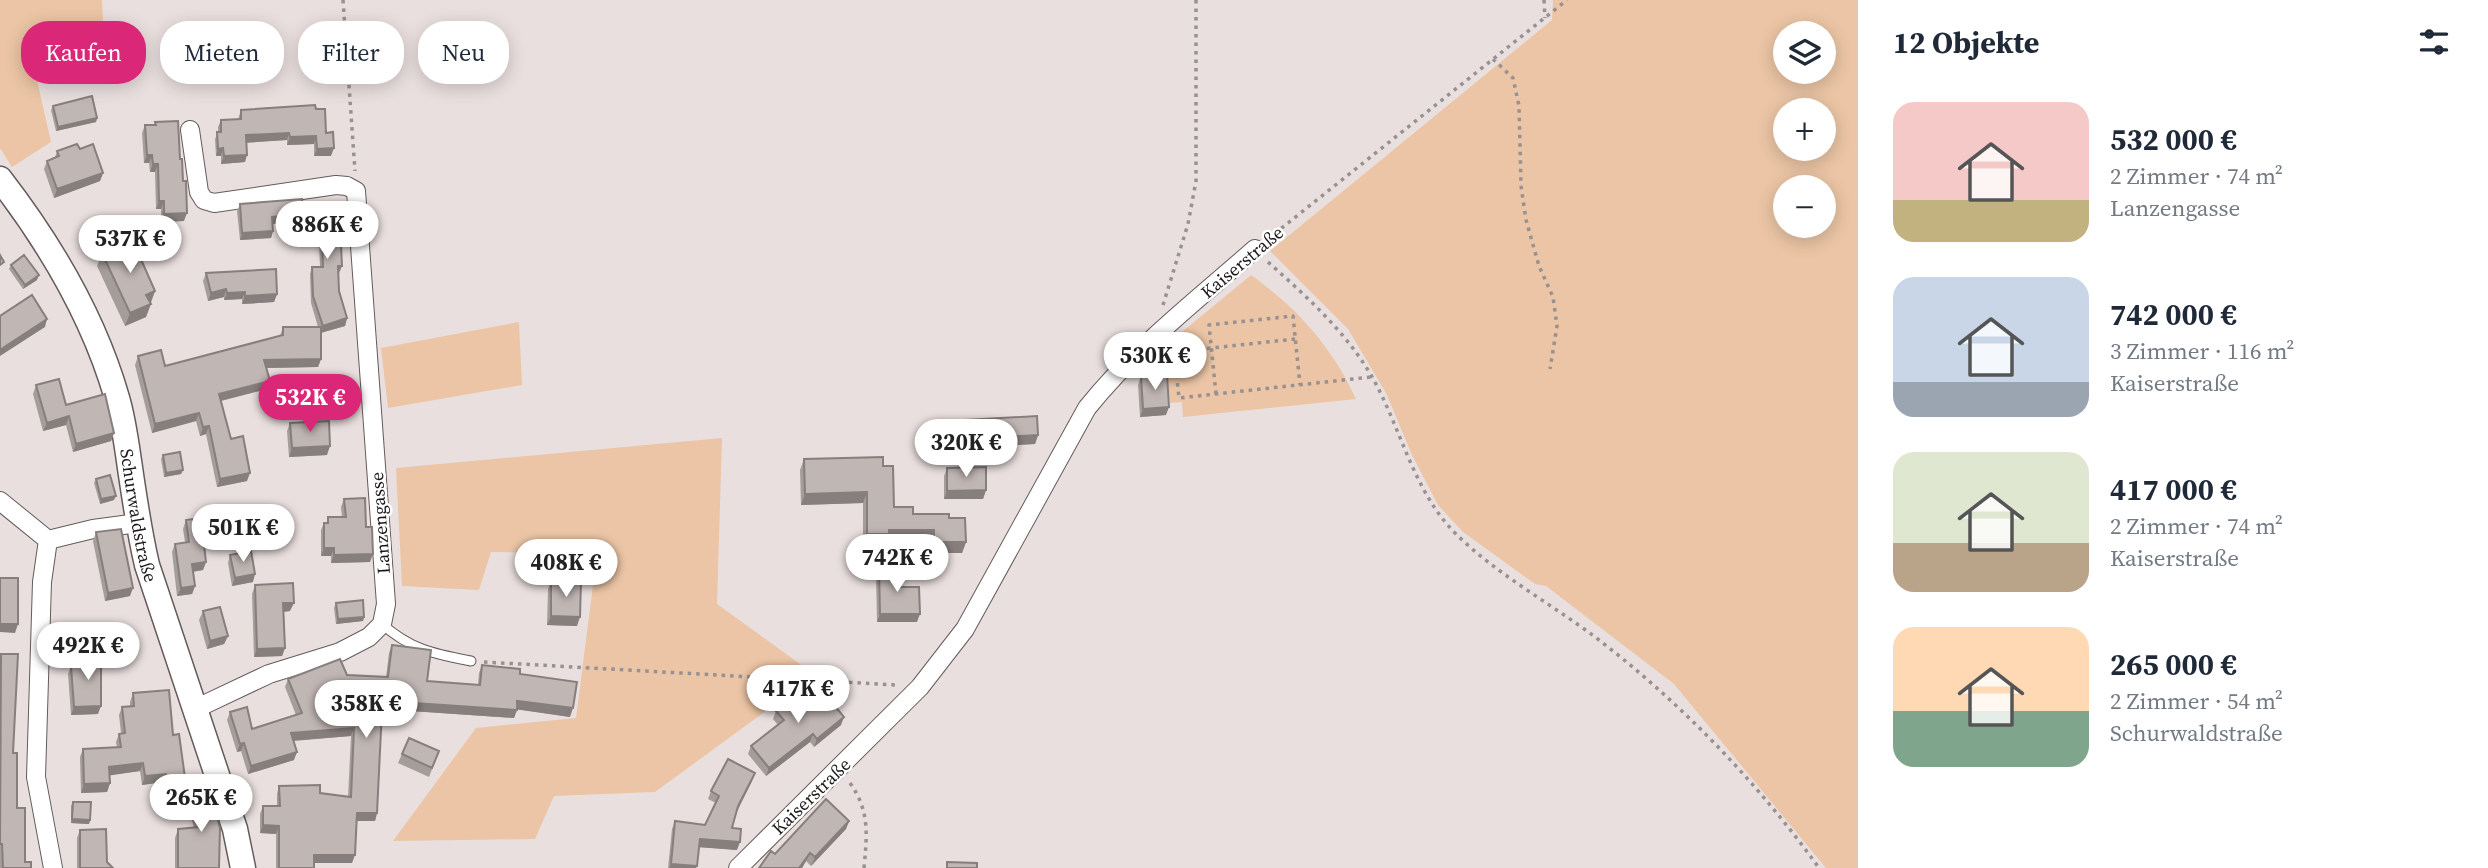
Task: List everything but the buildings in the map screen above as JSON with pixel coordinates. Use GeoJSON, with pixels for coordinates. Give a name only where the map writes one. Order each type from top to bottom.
{"type":"FeatureCollection","features":[{"type":"Feature","properties":{"kind":"main road","name":"Schurwaldstraße"},"geometry":{"type":"LineString","coordinates":[[0,179],[30,218],[83,309],[117,397],[147,565],[235,829],[243,868]]}},
{"type":"Feature","properties":{"kind":"street"},"geometry":{"type":"LineString","coordinates":[[190,130],[199,192],[204,200],[214,203],[336,185],[347,186],[356,191]]}},
{"type":"Feature","properties":{"kind":"street","name":"Lanzengasse"},"geometry":{"type":"LineString","coordinates":[[356,191],[385,586],[386,604],[382,624]]}},
{"type":"Feature","properties":{"kind":"street","name":"Kaiserstraße"},"geometry":{"type":"LineString","coordinates":[[738,868],[920,687],[965,629],[1087,408],[1130,358],[1255,249]]}},
{"type":"Feature","properties":{"kind":"street"},"geometry":{"type":"LineString","coordinates":[[0,501],[48,540]]}},
{"type":"Feature","properties":{"kind":"street"},"geometry":{"type":"LineString","coordinates":[[48,540],[93,529],[138,523]]}},
{"type":"Feature","properties":{"kind":"street"},"geometry":{"type":"LineString","coordinates":[[48,540],[42,582],[36,777],[53,868]]}},
{"type":"Feature","properties":{"kind":"street"},"geometry":{"type":"LineString","coordinates":[[195,709],[269,674],[340,652],[369,637],[382,624]]}},
{"type":"Feature","properties":{"kind":"lane"},"geometry":{"type":"LineString","coordinates":[[382,624],[397,638],[418,649],[471,661]]}},
{"type":"Feature","properties":{"kind":"path"},"geometry":{"type":"LineString","coordinates":[[343,0],[356,191]]}},
{"type":"Feature","properties":{"kind":"path"},"geometry":{"type":"LineString","coordinates":[[1170,282],[1188,224],[1196,181],[1196,0]]}},
{"type":"Feature","properties":{"kind":"path"},"geometry":{"type":"LineString","coordinates":[[1544,0],[1545,18]]}},
{"type":"Feature","properties":{"kind":"path","name":"Kaiserstraße"},"geometry":{"type":"LineString","coordinates":[[1255,249],[1567,0]]}},
{"type":"Feature","properties":{"kind":"path"},"geometry":{"type":"LineString","coordinates":[[1493,59],[1513,78],[1519,106],[1521,186],[1526,220],[1539,265],[1553,297],[1556,316],[1557,326],[1550,369]]}},
{"type":"Feature","properties":{"kind":"path"},"geometry":{"type":"LineString","coordinates":[[1255,249],[1323,314],[1350,344],[1372,377],[1432,507],[1455,533],[1480,555],[1601,642],[1695,724],[1750,782],[1819,868]]}},
{"type":"Feature","properties":{"kind":"path"},"geometry":{"type":"LineString","coordinates":[[1216,394],[1209,325],[1293,316],[1300,385]]}},
{"type":"Feature","properties":{"kind":"path"},"geometry":{"type":"LineString","coordinates":[[1295,339],[1174,352],[1179,398],[1372,377]]}},
{"type":"Feature","properties":{"kind":"path"},"geometry":{"type":"LineString","coordinates":[[1166,360],[1175,359]]}},
{"type":"Feature","properties":{"kind":"path"},"geometry":{"type":"LineString","coordinates":[[471,661],[920,687]]}},
{"type":"Feature","properties":{"kind":"path"},"geometry":{"type":"LineString","coordinates":[[839,769],[860,797],[865,813],[867,834],[864,868]]}},
{"type":"Feature","properties":{"kind":"shaded area"},"geometry":{"type":"Polygon","coordinates":[[[0,0],[102,0],[103,21],[21,21],[21,84],[38,84],[51,142],[12,167],[0,148],[0,0]]]}},
{"type":"Feature","properties":{"kind":"shaded area"},"geometry":{"type":"Polygon","coordinates":[[[1553,0],[1858,0],[1858,868],[1826,868],[1674,684],[1546,586],[1535,584],[1463,532],[1438,505],[1412,455],[1386,393],[1348,329],[1270,251],[1552,20],[1553,0]]]}},
{"type":"Feature","properties":{"kind":"shaded area"},"geometry":{"type":"Polygon","coordinates":[[[1251,275],[1284,301],[1312,330],[1336,362],[1356,399],[1183,417],[1182,402],[1170,403],[1165,346],[1251,275]]]}},
{"type":"Feature","properties":{"kind":"shaded area"},"geometry":{"type":"Polygon","coordinates":[[[519,322],[522,385],[388,408],[381,348],[519,322]]]}},
{"type":"Feature","properties":{"kind":"shaded area"},"geometry":{"type":"Polygon","coordinates":[[[722,438],[717,604],[815,675],[655,792],[554,796],[535,839],[393,841],[476,728],[576,718],[597,554],[491,552],[479,590],[402,586],[396,468],[722,438]]]}}]}
